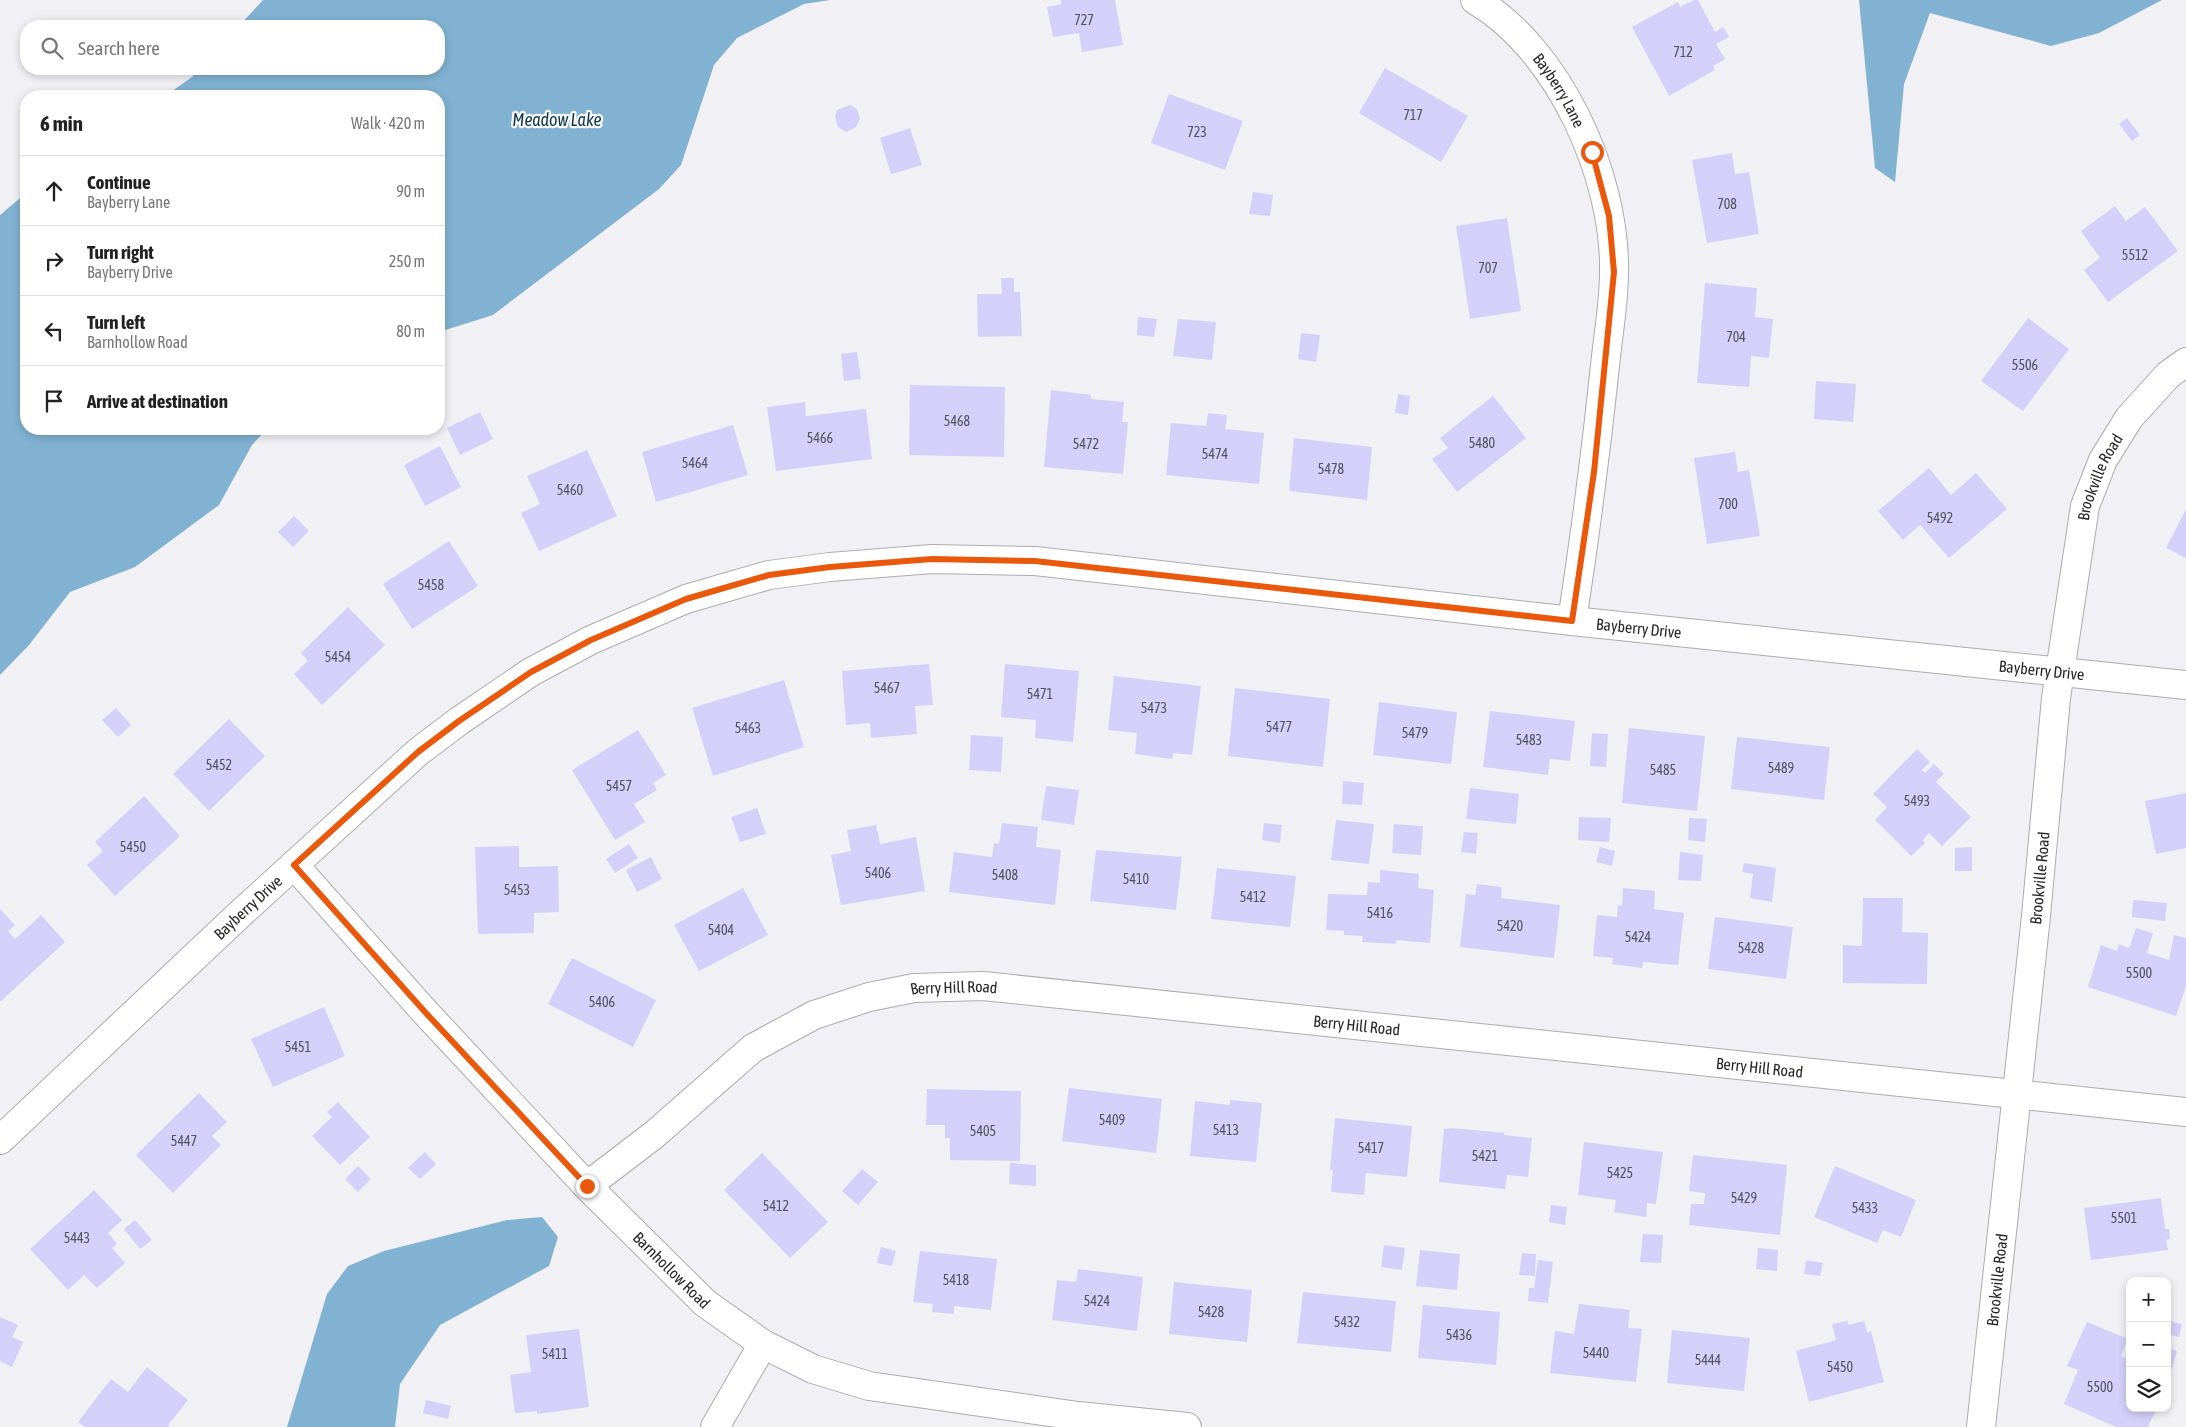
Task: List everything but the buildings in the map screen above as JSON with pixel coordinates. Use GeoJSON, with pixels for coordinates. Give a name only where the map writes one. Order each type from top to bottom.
{"type":"FeatureCollection","features":[{"type":"Feature","properties":{"kind":"street","name":"Bayberry Lane"},"geometry":{"type":"LineString","coordinates":[[1475,0],[1514,30],[1540,59],[1569,102],[1592,152],[1609,216],[1614,272],[1594,472],[1572,621]]}},
{"type":"Feature","properties":{"kind":"street","name":"Brookville Road"},"geometry":{"type":"LineString","coordinates":[[1981,1427],[2060,673],[2085,506],[2103,460],[2129,418],[2168,374],[2186,362]]}},
{"type":"Feature","properties":{"kind":"street","name":"Bayberry Drive"},"geometry":{"type":"LineString","coordinates":[[0,1140],[240,914],[418,752],[459,721],[531,672],[591,640],[686,599],[769,575],[830,567],[932,559],[1035,561],[1572,621],[2186,685]]}},
{"type":"Feature","properties":{"kind":"street","name":"Barnhollow Road"},"geometry":{"type":"LineString","coordinates":[[294,865],[425,1012],[587,1186],[705,1303],[763,1344],[813,1369],[869,1386],[1078,1416],[1187,1427]]}},
{"type":"Feature","properties":{"kind":"street","name":"Berry Hill Road"},"geometry":{"type":"LineString","coordinates":[[587,1186],[655,1134],[753,1048],[814,1015],[869,997],[914,988],[982,986],[2186,1112]]}},
{"type":"Feature","properties":{"kind":"street"},"geometry":{"type":"LineString","coordinates":[[715,1427],[763,1344]]}},
{"type":"Feature","properties":{"kind":"water","name":"Meadow Lake"},"geometry":{"type":"Polygon","coordinates":[[[263,0],[830,0],[804,4],[737,38],[714,65],[681,165],[659,189],[493,315],[445,330],[445,90],[174,90],[194,75],[445,75],[445,20],[245,20],[263,0]]]}},
{"type":"Feature","properties":{"kind":"water"},"geometry":{"type":"Polygon","coordinates":[[[1859,0],[2162,0],[2099,33],[2051,46],[1930,13],[1904,84],[1895,182],[1875,168],[1859,0]]]}},
{"type":"Feature","properties":{"kind":"water"},"geometry":{"type":"Polygon","coordinates":[[[20,198],[20,435],[261,435],[252,445],[219,505],[135,567],[70,592],[29,645],[0,675],[0,215],[20,198]]]}},
{"type":"Feature","properties":{"kind":"water"},"geometry":{"type":"Polygon","coordinates":[[[542,1217],[558,1237],[549,1266],[440,1325],[400,1384],[395,1427],[287,1427],[327,1294],[348,1266],[384,1251],[507,1220],[542,1217]]]}},
{"type":"Feature","properties":{"kind":"route"},"geometry":{"type":"LineString","coordinates":[[587,1186],[425,1012],[294,865],[418,752],[459,721],[531,672],[591,640],[686,599],[769,575],[830,567],[932,559],[1035,561],[1572,621],[1594,472],[1614,272],[1609,216],[1592,152]]}}]}
